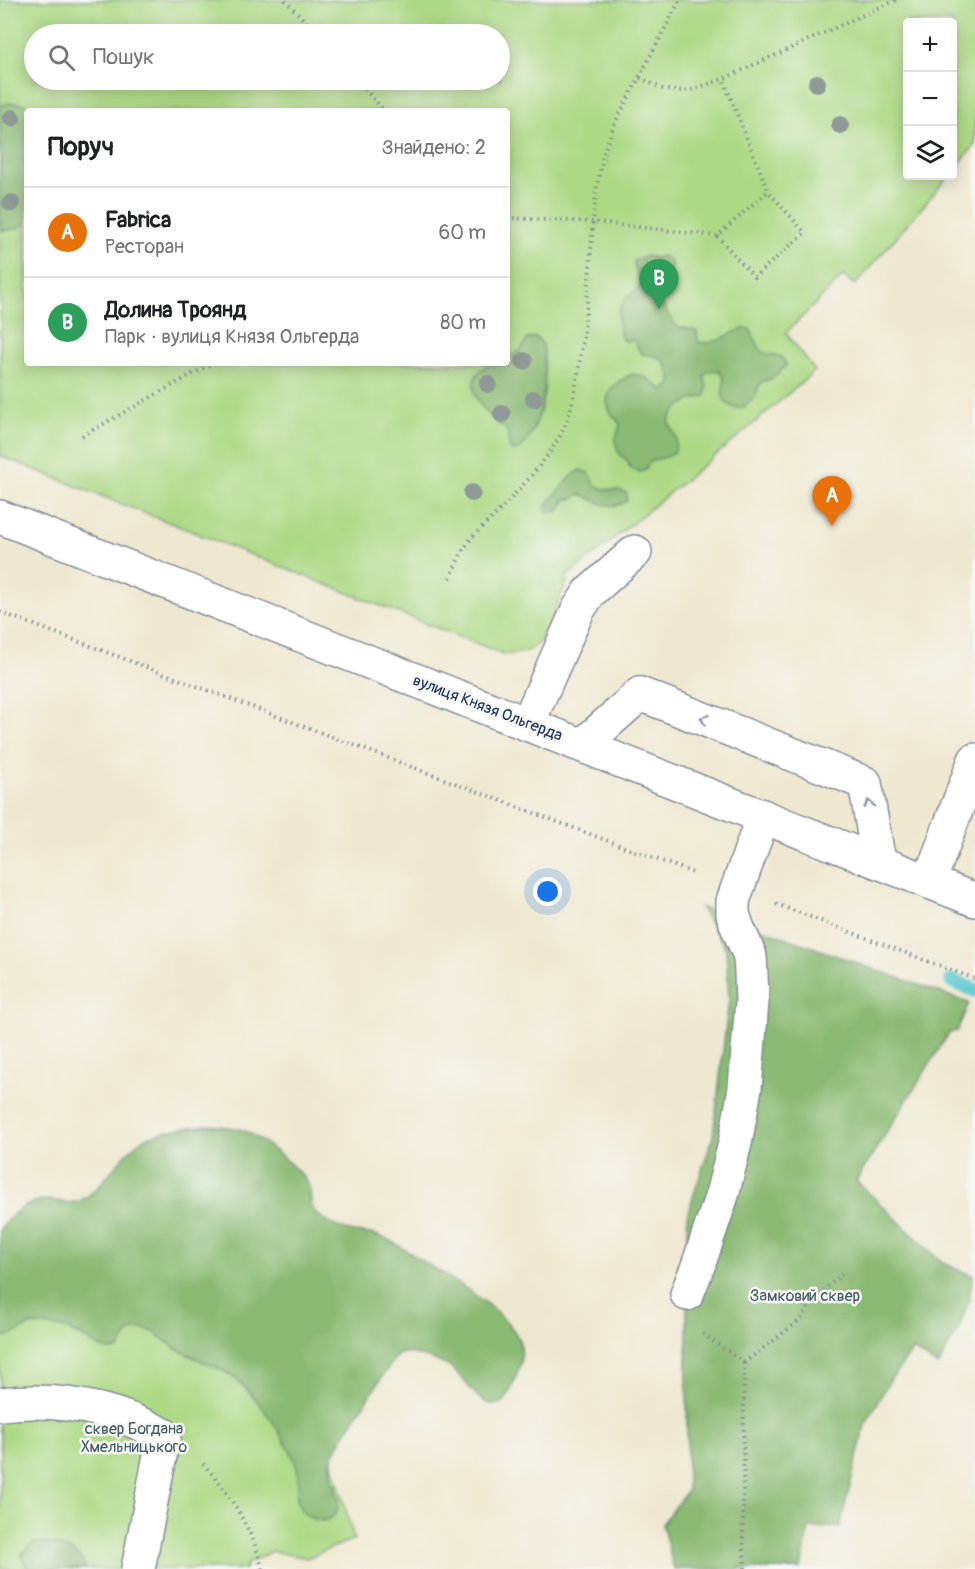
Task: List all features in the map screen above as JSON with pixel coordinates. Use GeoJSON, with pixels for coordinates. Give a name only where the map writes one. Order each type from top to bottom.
{"type":"FeatureCollection","features":[{"type":"Feature","properties":{"kind":"main road","name":"вулиця Князя Ольгерда"},"geometry":{"type":"LineString","coordinates":[[0,517],[930,882],[971,894]]}},
{"type":"Feature","properties":{"kind":"main road"},"geometry":{"type":"LineString","coordinates":[[528,723],[578,610],[590,592],[635,552]]}},
{"type":"Feature","properties":{"kind":"main road"},"geometry":{"type":"LineString","coordinates":[[583,745],[640,694],[866,783],[879,862]]}},
{"type":"Feature","properties":{"kind":"main road"},"geometry":{"type":"LineString","coordinates":[[930,882],[975,760]]}},
{"type":"Feature","properties":{"kind":"main road"},"geometry":{"type":"LineString","coordinates":[[687,1294],[722,1196],[738,1130],[745,1088],[752,1002],[750,956],[737,926],[733,901],[763,816]]}},
{"type":"Feature","properties":{"kind":"main road"},"geometry":{"type":"LineString","coordinates":[[0,1404],[27,1401],[87,1406],[128,1418],[164,1435],[138,1569]]}},
{"type":"Feature","properties":{"kind":"path"},"geometry":{"type":"LineString","coordinates":[[285,0],[308,24]]}},
{"type":"Feature","properties":{"kind":"path"},"geometry":{"type":"LineString","coordinates":[[450,578],[471,539],[499,511],[554,447],[570,413],[581,351],[597,185],[604,152],[615,125],[680,0]]}},
{"type":"Feature","properties":{"kind":"path"},"geometry":{"type":"LineString","coordinates":[[640,78],[663,89],[677,92],[692,90],[723,79],[896,0]]}},
{"type":"Feature","properties":{"kind":"path"},"geometry":{"type":"LineString","coordinates":[[510,218],[593,222],[717,236],[754,278],[805,233],[768,191],[723,79]]}},
{"type":"Feature","properties":{"kind":"path"},"geometry":{"type":"LineString","coordinates":[[366,90],[381,108]]}},
{"type":"Feature","properties":{"kind":"path"},"geometry":{"type":"LineString","coordinates":[[717,236],[768,191]]}},
{"type":"Feature","properties":{"kind":"path"},"geometry":{"type":"LineString","coordinates":[[81,436],[207,366]]}},
{"type":"Feature","properties":{"kind":"path"},"geometry":{"type":"LineString","coordinates":[[0,612],[975,979]]}},
{"type":"Feature","properties":{"kind":"path"},"geometry":{"type":"LineString","coordinates":[[745,1569],[743,1534],[744,1363],[800,1320],[816,1297],[842,1274]]}},
{"type":"Feature","properties":{"kind":"path"},"geometry":{"type":"LineString","coordinates":[[164,1435],[196,1457],[211,1472],[246,1527],[260,1557],[262,1569]]}},
{"type":"Feature","properties":{"kind":"green space"},"geometry":{"type":"Polygon","coordinates":[[[0,0],[975,0],[975,145],[957,166],[957,18],[903,18],[903,180],[946,180],[855,285],[843,276],[786,333],[815,371],[564,579],[567,581],[540,641],[529,650],[503,654],[0,456],[0,0]]]}},
{"type":"Feature","properties":{"kind":"green space"},"geometry":{"type":"Polygon","coordinates":[[[9,103],[24,104],[33,108],[24,108],[24,224],[8,231],[0,230],[0,106],[9,103]]]}},
{"type":"Feature","properties":{"kind":"green space"},"geometry":{"type":"Polygon","coordinates":[[[646,256],[656,258],[663,256],[671,262],[661,294],[668,315],[678,327],[694,330],[697,332],[698,342],[707,343],[739,330],[750,329],[762,351],[782,357],[786,365],[775,377],[761,382],[754,398],[739,408],[733,407],[724,400],[722,393],[724,381],[719,371],[707,372],[704,376],[707,388],[705,396],[683,404],[673,413],[670,420],[669,424],[676,438],[674,453],[654,460],[640,472],[631,469],[626,459],[618,451],[615,441],[620,425],[607,403],[613,387],[622,379],[633,374],[645,377],[664,390],[672,381],[668,368],[660,358],[642,354],[634,340],[622,340],[618,320],[621,305],[627,297],[640,288],[634,261],[646,256]]]}},
{"type":"Feature","properties":{"kind":"green space"},"geometry":{"type":"Polygon","coordinates":[[[535,337],[541,342],[544,351],[543,397],[533,431],[519,450],[512,451],[509,447],[507,430],[484,410],[474,392],[474,383],[477,375],[485,367],[510,366],[510,356],[522,349],[527,339],[535,337]]]}},
{"type":"Feature","properties":{"kind":"green space"},"geometry":{"type":"Polygon","coordinates":[[[580,470],[589,473],[596,486],[624,492],[627,494],[627,501],[608,505],[579,494],[565,500],[559,511],[547,512],[548,503],[580,470]]]}},
{"type":"Feature","properties":{"kind":"green space","name":"Замковий сквер"},"geometry":{"type":"Polygon","coordinates":[[[700,907],[969,1003],[957,1031],[949,1033],[856,1181],[943,1263],[973,1276],[968,1303],[959,1328],[938,1366],[913,1350],[890,1380],[865,1425],[840,1527],[809,1528],[801,1569],[674,1569],[662,1524],[687,1491],[687,1215],[713,1137],[729,999],[726,949],[700,907]]]}},
{"type":"Feature","properties":{"kind":"green space"},"geometry":{"type":"Polygon","coordinates":[[[206,1125],[238,1129],[258,1138],[304,1178],[310,1189],[313,1208],[321,1217],[341,1228],[378,1236],[403,1248],[493,1309],[511,1327],[520,1343],[521,1361],[516,1377],[503,1403],[496,1404],[484,1401],[456,1372],[447,1366],[412,1354],[397,1355],[333,1455],[331,1466],[338,1506],[336,1513],[327,1520],[314,1519],[300,1508],[297,1496],[297,1471],[286,1445],[246,1388],[227,1373],[177,1349],[147,1330],[131,1331],[118,1350],[112,1351],[75,1333],[52,1326],[34,1325],[9,1336],[0,1335],[0,1229],[9,1218],[21,1208],[42,1200],[69,1202],[81,1200],[97,1188],[139,1142],[162,1132],[206,1125]]]}},
{"type":"Feature","properties":{"kind":"green space","name":"сквер Богдана Хмельницького"},"geometry":{"type":"Polygon","coordinates":[[[0,1287],[123,1296],[323,1440],[334,1468],[354,1539],[307,1558],[272,1551],[246,1564],[245,1569],[0,1569],[0,1287]]]}},
{"type":"Feature","properties":{"kind":"green space"},"geometry":{"type":"Polygon","coordinates":[[[38,1542],[60,1546],[73,1552],[83,1562],[86,1569],[28,1569],[22,1554],[29,1546],[38,1542]]]}},
{"type":"Feature","properties":{"kind":"waterway"},"geometry":{"type":"LineString","coordinates":[[952,981],[975,990]]}},
{"type":"Feature","properties":{"kind":"place","name":"Долина Троянд"},"geometry":{"type":"Point","coordinates":[659,309]}},
{"type":"Feature","properties":{"kind":"place","name":"Fabrica"},"geometry":{"type":"Point","coordinates":[832,526]}}]}
